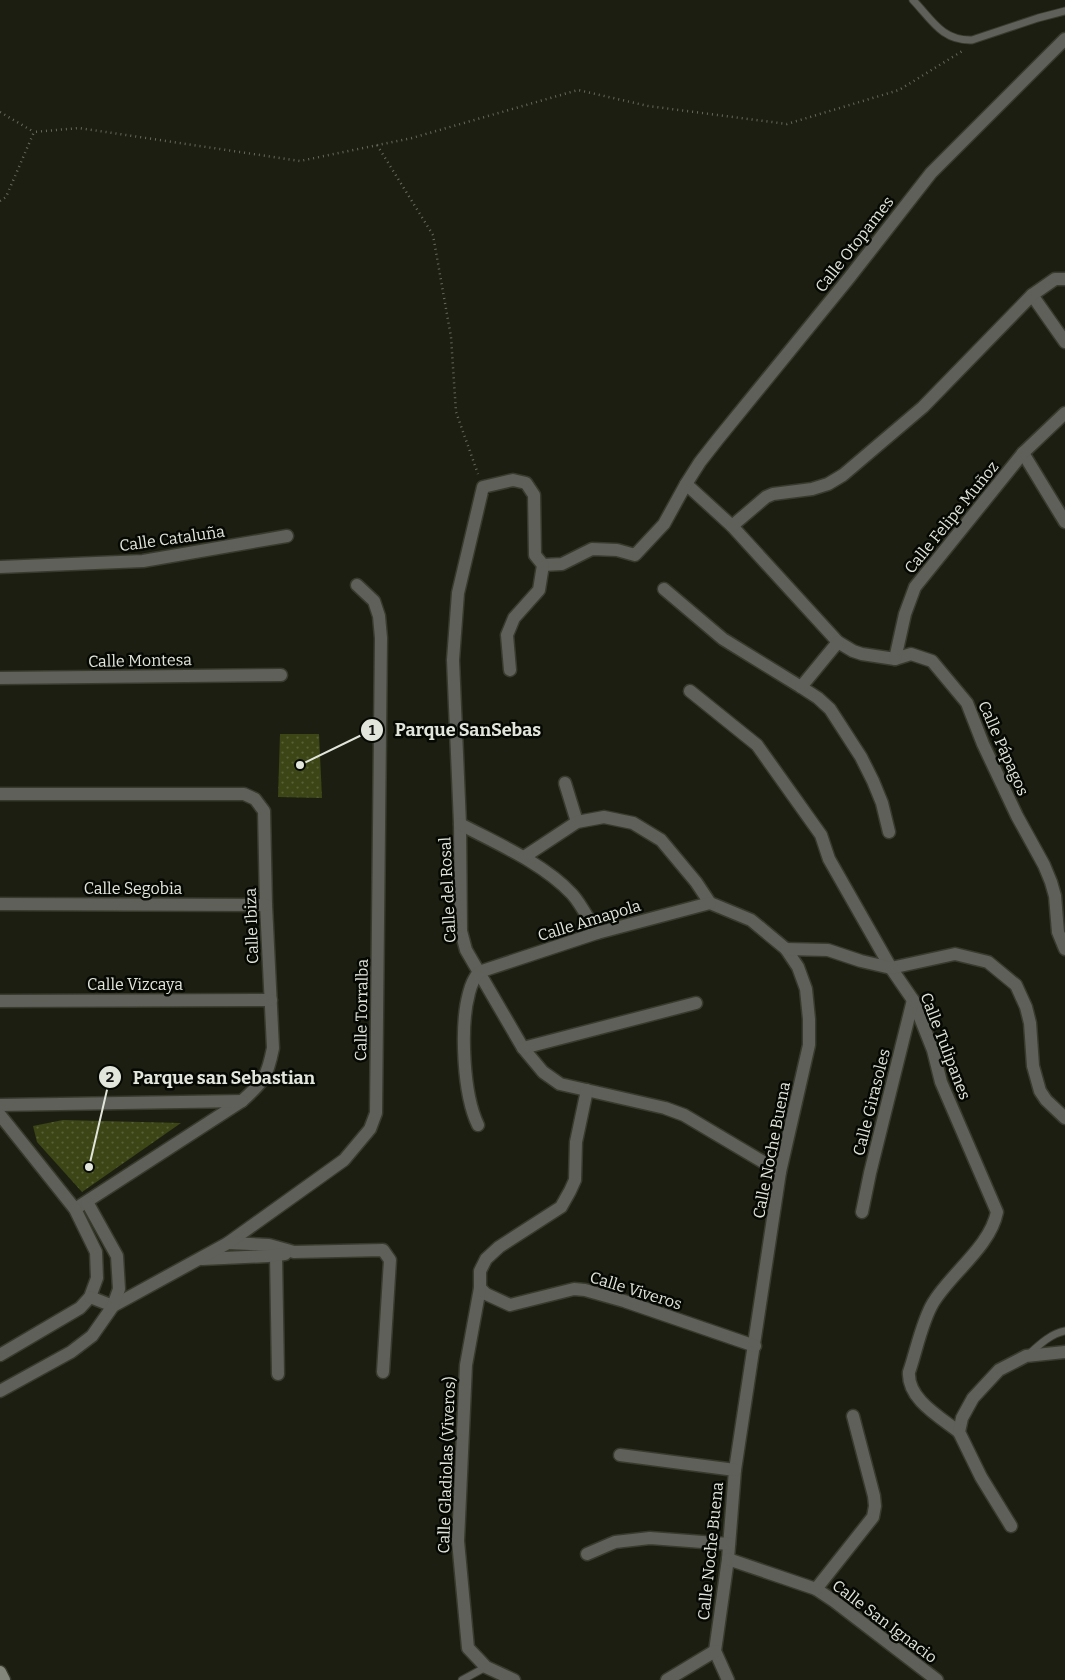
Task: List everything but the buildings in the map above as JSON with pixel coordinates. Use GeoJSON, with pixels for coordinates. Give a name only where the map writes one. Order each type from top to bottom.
{"type":"FeatureCollection","features":[{"type":"Feature","properties":{"kind":"main road"},"geometry":{"type":"LineString","coordinates":[[0,1672],[4,1680]]}},
{"type":"Feature","properties":{"kind":"street","name":"Calle Otopames"},"geometry":{"type":"LineString","coordinates":[[543,565],[562,564],[592,549],[617,550],[634,555],[664,524],[686,484],[718,438],[849,278],[931,173],[1065,39]]}},
{"type":"Feature","properties":{"kind":"street"},"geometry":{"type":"LineString","coordinates":[[732,526],[766,497],[774,494],[812,489],[828,484],[843,475],[923,407],[1032,295],[1056,279],[1065,279]]}},
{"type":"Feature","properties":{"kind":"street"},"geometry":{"type":"LineString","coordinates":[[1032,295],[1065,342]]}},
{"type":"Feature","properties":{"kind":"street","name":"Calle Felipe Muñoz"},"geometry":{"type":"LineString","coordinates":[[895,659],[905,614],[915,587],[1023,453],[1065,413]]}},
{"type":"Feature","properties":{"kind":"street"},"geometry":{"type":"LineString","coordinates":[[1023,453],[1065,522]]}},
{"type":"Feature","properties":{"kind":"street"},"geometry":{"type":"LineString","coordinates":[[483,487],[513,480],[526,483],[534,495],[535,555],[543,565],[539,590],[514,618],[507,635],[510,670]]}},
{"type":"Feature","properties":{"kind":"street","name":"Calle Pápagos"},"geometry":{"type":"LineString","coordinates":[[686,484],[732,526],[838,642],[853,652],[895,659],[911,654],[932,662],[968,703],[987,753],[1016,816],[1044,865],[1051,882],[1055,896],[1058,932],[1065,949]]}},
{"type":"Feature","properties":{"kind":"street","name":"Calle del Rosal"},"geometry":{"type":"LineString","coordinates":[[483,487],[458,593],[454,651],[462,931],[466,950],[523,1048],[543,1072],[560,1084],[664,1108],[684,1115],[780,1172]]}},
{"type":"Feature","properties":{"kind":"street","name":"Calle Cataluña"},"geometry":{"type":"LineString","coordinates":[[0,567],[143,561],[287,536]]}},
{"type":"Feature","properties":{"kind":"street","name":"Calle Torralba"},"geometry":{"type":"LineString","coordinates":[[113,1306],[228,1243],[344,1160],[370,1129],[376,1113],[381,638],[379,616],[374,601],[357,585]]}},
{"type":"Feature","properties":{"kind":"street"},"geometry":{"type":"LineString","coordinates":[[664,589],[723,639],[802,687],[830,709],[861,757],[882,803],[889,832]]}},
{"type":"Feature","properties":{"kind":"street"},"geometry":{"type":"LineString","coordinates":[[802,687],[838,642]]}},
{"type":"Feature","properties":{"kind":"street","name":"Calle Montesa"},"geometry":{"type":"LineString","coordinates":[[0,678],[280,674]]}},
{"type":"Feature","properties":{"kind":"street","name":"Calle Tulipanes"},"geometry":{"type":"LineString","coordinates":[[690,692],[757,745],[821,835],[829,859],[865,919],[891,968],[913,1000],[933,1050],[941,1082],[997,1212],[995,1222],[985,1238],[933,1303],[909,1372],[908,1382],[919,1399],[959,1432],[981,1477],[1011,1526]]}},
{"type":"Feature","properties":{"kind":"street"},"geometry":{"type":"LineString","coordinates":[[565,783],[577,822]]}},
{"type":"Feature","properties":{"kind":"street","name":"Calle Ibiza"},"geometry":{"type":"LineString","coordinates":[[0,794],[244,794],[258,802],[264,811],[266,905],[273,1048],[268,1071],[260,1084],[242,1101],[76,1209]]}},
{"type":"Feature","properties":{"kind":"street"},"geometry":{"type":"LineString","coordinates":[[524,857],[577,822],[604,817],[633,822],[661,840],[696,882],[710,903]]}},
{"type":"Feature","properties":{"kind":"street"},"geometry":{"type":"LineString","coordinates":[[460,824],[524,857],[548,874],[572,894],[597,933]]}},
{"type":"Feature","properties":{"kind":"street","name":"Calle Amapola"},"geometry":{"type":"LineString","coordinates":[[479,972],[597,933],[710,903]]}},
{"type":"Feature","properties":{"kind":"street","name":"Calle Noche Buena"},"geometry":{"type":"LineString","coordinates":[[710,903],[751,920],[786,948],[798,966],[806,989],[809,1019],[809,1045],[780,1172],[735,1470],[728,1559],[715,1651]]}},
{"type":"Feature","properties":{"kind":"street","name":"Calle Segobia"},"geometry":{"type":"LineString","coordinates":[[0,904],[266,905]]}},
{"type":"Feature","properties":{"kind":"street"},"geometry":{"type":"LineString","coordinates":[[786,948],[828,950],[860,961],[891,968],[955,954],[988,962],[1016,985],[1026,1007],[1030,1023],[1033,1066],[1040,1091],[1046,1100],[1065,1118]]}},
{"type":"Feature","properties":{"kind":"street"},"geometry":{"type":"LineString","coordinates":[[478,1125],[472,1114],[466,1084],[465,1031],[469,990],[479,972]]}},
{"type":"Feature","properties":{"kind":"street","name":"Calle Vizcaya"},"geometry":{"type":"LineString","coordinates":[[0,1001],[271,1000]]}},
{"type":"Feature","properties":{"kind":"street","name":"Calle Girasoles"},"geometry":{"type":"LineString","coordinates":[[862,1212],[913,1000]]}},
{"type":"Feature","properties":{"kind":"street"},"geometry":{"type":"LineString","coordinates":[[523,1048],[696,1003]]}},
{"type":"Feature","properties":{"kind":"street","name":"Calle Gladiolas (Viveros)"},"geometry":{"type":"LineString","coordinates":[[486,1667],[468,1648],[458,1541],[466,1364],[480,1288],[480,1271],[486,1259],[499,1247],[561,1207],[575,1180],[576,1142],[587,1090]]}},
{"type":"Feature","properties":{"kind":"street"},"geometry":{"type":"LineString","coordinates":[[0,1105],[242,1101]]}},
{"type":"Feature","properties":{"kind":"street"},"geometry":{"type":"LineString","coordinates":[[0,1115],[76,1209],[96,1252],[97,1278],[90,1296],[80,1308],[0,1355]]}},
{"type":"Feature","properties":{"kind":"street","name":"Calle Torralba"},"geometry":{"type":"LineString","coordinates":[[0,1392],[71,1352],[92,1336],[113,1306],[119,1289],[117,1256],[87,1202]]}},
{"type":"Feature","properties":{"kind":"street"},"geometry":{"type":"LineString","coordinates":[[228,1243],[269,1245],[294,1252]]}},
{"type":"Feature","properties":{"kind":"street"},"geometry":{"type":"LineString","coordinates":[[200,1260],[294,1252],[380,1249],[386,1253],[390,1260],[383,1372]]}},
{"type":"Feature","properties":{"kind":"street"},"geometry":{"type":"LineString","coordinates":[[276,1255],[278,1374]]}},
{"type":"Feature","properties":{"kind":"street","name":"Calle Viveros"},"geometry":{"type":"LineString","coordinates":[[480,1288],[486,1294],[510,1305],[574,1289],[585,1290],[624,1301],[755,1346]]}},
{"type":"Feature","properties":{"kind":"street"},"geometry":{"type":"LineString","coordinates":[[90,1296],[113,1306]]}},
{"type":"Feature","properties":{"kind":"street"},"geometry":{"type":"LineString","coordinates":[[959,1432],[962,1418],[973,1398],[999,1370],[1026,1356],[1065,1352]]}},
{"type":"Feature","properties":{"kind":"street"},"geometry":{"type":"LineString","coordinates":[[816,1590],[873,1517],[874,1496],[853,1416]]}},
{"type":"Feature","properties":{"kind":"street"},"geometry":{"type":"LineString","coordinates":[[620,1455],[735,1470]]}},
{"type":"Feature","properties":{"kind":"street"},"geometry":{"type":"LineString","coordinates":[[587,1554],[616,1542],[650,1538],[729,1544]]}},
{"type":"Feature","properties":{"kind":"street","name":"Calle San Ignacio"},"geometry":{"type":"LineString","coordinates":[[728,1559],[816,1590],[937,1680]]}},
{"type":"Feature","properties":{"kind":"street"},"geometry":{"type":"LineString","coordinates":[[667,1680],[715,1651],[728,1680]]}},
{"type":"Feature","properties":{"kind":"street"},"geometry":{"type":"LineString","coordinates":[[486,1667],[514,1680]]}},
{"type":"Feature","properties":{"kind":"lane"},"geometry":{"type":"LineString","coordinates":[[913,0],[944,33],[961,40],[972,40],[1065,11]]}},
{"type":"Feature","properties":{"kind":"lane"},"geometry":{"type":"LineString","coordinates":[[1026,1356],[1049,1337],[1065,1331]]}},
{"type":"Feature","properties":{"kind":"lane"},"geometry":{"type":"LineString","coordinates":[[462,1680],[486,1667]]}},
{"type":"Feature","properties":{"kind":"path"},"geometry":{"type":"LineString","coordinates":[[0,112],[34,132],[79,128],[300,161],[412,138],[578,90],[648,106],[787,124],[899,90],[964,50]]}},
{"type":"Feature","properties":{"kind":"path"},"geometry":{"type":"LineString","coordinates":[[0,202],[6,197],[34,132]]}},
{"type":"Feature","properties":{"kind":"path"},"geometry":{"type":"LineString","coordinates":[[377,145],[433,235],[451,337],[456,412],[483,487]]}},
{"type":"Feature","properties":{"kind":"green space"},"geometry":{"type":"Polygon","coordinates":[[[280,734],[319,734],[322,798],[278,797],[280,734]]]}},
{"type":"Feature","properties":{"kind":"green space"},"geometry":{"type":"Polygon","coordinates":[[[63,1120],[181,1123],[82,1192],[37,1142],[33,1126],[63,1120]]]}},
{"type":"Feature","properties":{"kind":"place","name":"Parque SanSebas"},"geometry":{"type":"Point","coordinates":[300,765]}},
{"type":"Feature","properties":{"kind":"place","name":"Parque san Sebastian"},"geometry":{"type":"Point","coordinates":[89,1167]}}]}
